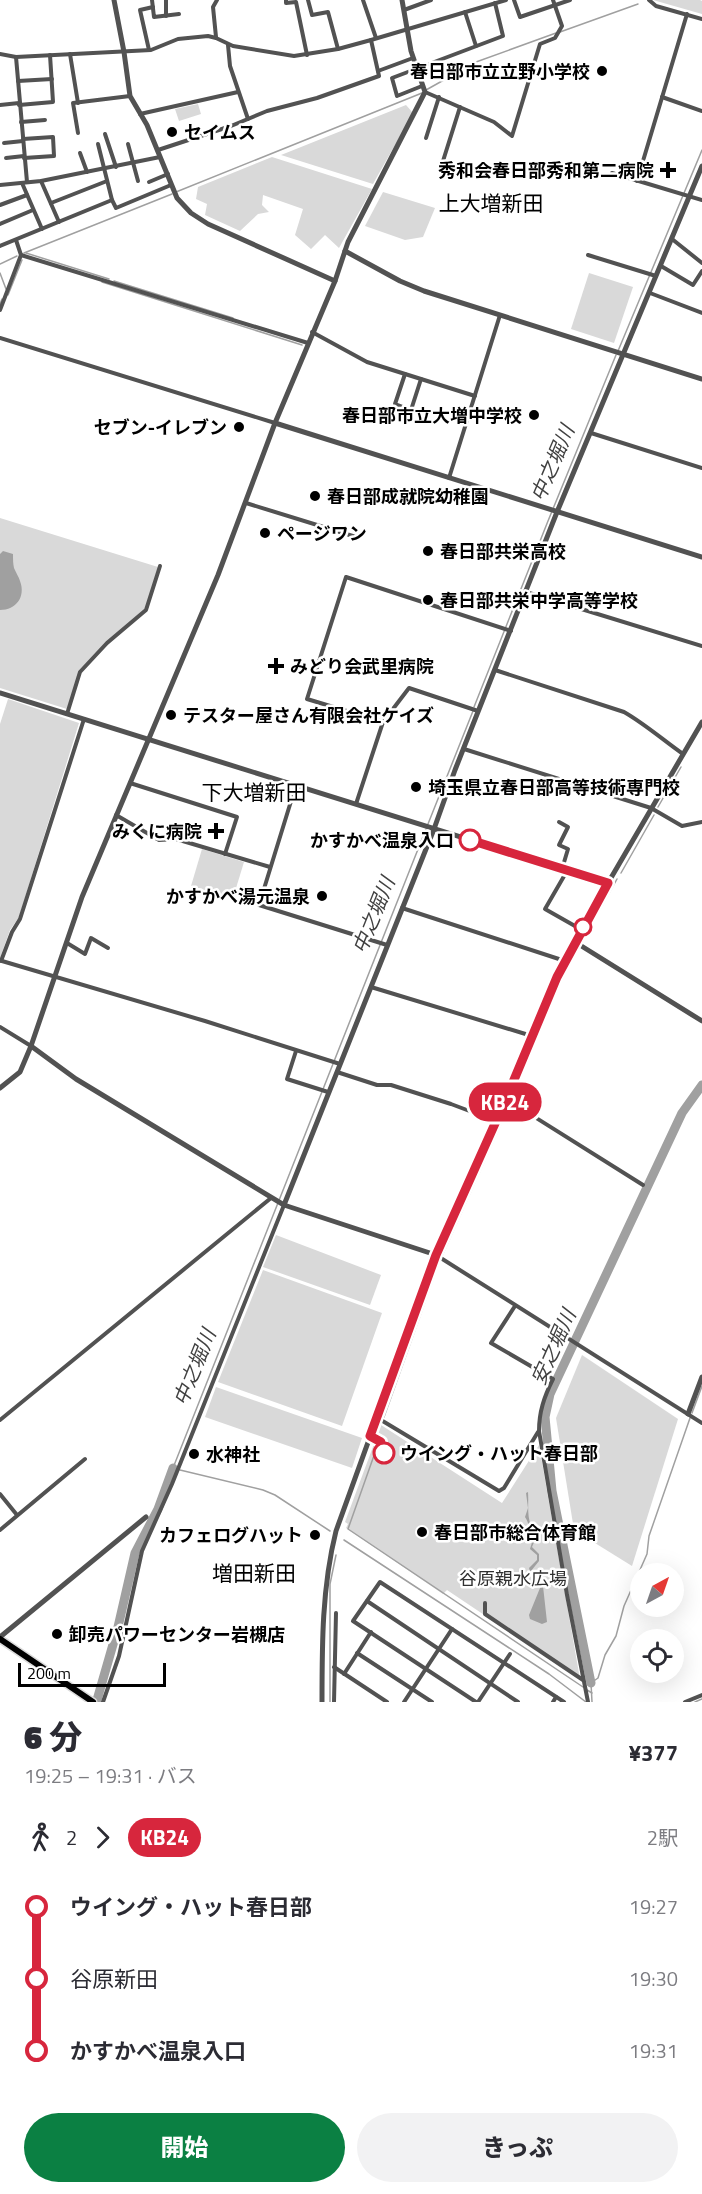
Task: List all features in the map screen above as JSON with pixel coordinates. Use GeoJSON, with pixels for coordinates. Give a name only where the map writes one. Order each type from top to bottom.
{"type":"FeatureCollection","features":[{"type":"Feature","properties":{"kind":"main road"},"geometry":{"type":"LineString","coordinates":[[0,1638],[93,1702]]}},
{"type":"Feature","properties":{"kind":"street"},"geometry":{"type":"LineString","coordinates":[[114,0],[130,96],[158,150],[177,198],[199,219],[335,281]]}},
{"type":"Feature","properties":{"kind":"street"},"geometry":{"type":"LineString","coordinates":[[152,0],[154,17],[179,15]]}},
{"type":"Feature","properties":{"kind":"street"},"geometry":{"type":"LineString","coordinates":[[165,0],[166,16]]}},
{"type":"Feature","properties":{"kind":"street"},"geometry":{"type":"LineString","coordinates":[[216,38],[213,7],[217,0]]}},
{"type":"Feature","properties":{"kind":"street"},"geometry":{"type":"LineString","coordinates":[[286,0],[286,3],[296,2],[307,54]]}},
{"type":"Feature","properties":{"kind":"street"},"geometry":{"type":"LineString","coordinates":[[308,0],[312,15],[328,12],[338,49]]}},
{"type":"Feature","properties":{"kind":"street"},"geometry":{"type":"LineString","coordinates":[[158,150],[267,111],[379,76],[374,39],[363,0]]}},
{"type":"Feature","properties":{"kind":"street"},"geometry":{"type":"LineString","coordinates":[[402,0],[413,58],[424,89],[494,122],[512,136],[540,44],[555,38],[562,26],[553,0]]}},
{"type":"Feature","properties":{"kind":"street"},"geometry":{"type":"LineString","coordinates":[[404,10],[431,0]]}},
{"type":"Feature","properties":{"kind":"street"},"geometry":{"type":"LineString","coordinates":[[481,0],[483,7]]}},
{"type":"Feature","properties":{"kind":"street"},"geometry":{"type":"LineString","coordinates":[[0,54],[16,57],[149,50],[178,39],[208,36],[228,45],[287,56],[307,54],[338,49],[506,0]]}},
{"type":"Feature","properties":{"kind":"street"},"geometry":{"type":"LineString","coordinates":[[514,0],[520,17],[570,0]]}},
{"type":"Feature","properties":{"kind":"street"},"geometry":{"type":"LineString","coordinates":[[649,0],[656,6],[702,19]]}},
{"type":"Feature","properties":{"kind":"street"},"geometry":{"type":"LineString","coordinates":[[424,89],[397,96],[392,78],[504,36],[495,3]]}},
{"type":"Feature","properties":{"kind":"street"},"geometry":{"type":"LineString","coordinates":[[149,50],[141,10],[153,7]]}},
{"type":"Feature","properties":{"kind":"street"},"geometry":{"type":"LineString","coordinates":[[465,12],[476,46]]}},
{"type":"Feature","properties":{"kind":"street"},"geometry":{"type":"LineString","coordinates":[[638,181],[687,14]]}},
{"type":"Feature","properties":{"kind":"street"},"geometry":{"type":"LineString","coordinates":[[228,45],[230,66],[248,119]]}},
{"type":"Feature","properties":{"kind":"street"},"geometry":{"type":"LineString","coordinates":[[70,54],[78,103]]}},
{"type":"Feature","properties":{"kind":"street"},"geometry":{"type":"LineString","coordinates":[[0,105],[54,102],[50,55]]}},
{"type":"Feature","properties":{"kind":"street"},"geometry":{"type":"LineString","coordinates":[[16,57],[25,182],[27,195],[42,229]]}},
{"type":"Feature","properties":{"kind":"street"},"geometry":{"type":"LineString","coordinates":[[378,71],[413,58]]}},
{"type":"Feature","properties":{"kind":"street"},"geometry":{"type":"LineString","coordinates":[[18,81],[52,79]]}},
{"type":"Feature","properties":{"kind":"street"},"geometry":{"type":"LineString","coordinates":[[0,1088],[20,1072],[82,897],[246,503],[275,423],[335,281],[348,242],[424,89]]}},
{"type":"Feature","properties":{"kind":"street"},"geometry":{"type":"LineString","coordinates":[[140,114],[238,92]]}},
{"type":"Feature","properties":{"kind":"street"},"geometry":{"type":"LineString","coordinates":[[78,133],[73,103],[130,96]]}},
{"type":"Feature","properties":{"kind":"street"},"geometry":{"type":"LineString","coordinates":[[426,138],[439,97]]}},
{"type":"Feature","properties":{"kind":"street"},"geometry":{"type":"LineString","coordinates":[[662,97],[702,111]]}},
{"type":"Feature","properties":{"kind":"street"},"geometry":{"type":"LineString","coordinates":[[443,161],[460,107]]}},
{"type":"Feature","properties":{"kind":"street"},"geometry":{"type":"LineString","coordinates":[[21,122],[45,120]]}},
{"type":"Feature","properties":{"kind":"street"},"geometry":{"type":"LineString","coordinates":[[105,134],[116,167]]}},
{"type":"Feature","properties":{"kind":"street"},"geometry":{"type":"LineString","coordinates":[[4,143],[53,137],[54,156],[6,158]]}},
{"type":"Feature","properties":{"kind":"street"},"geometry":{"type":"LineString","coordinates":[[98,144],[116,208],[172,185]]}},
{"type":"Feature","properties":{"kind":"street"},"geometry":{"type":"LineString","coordinates":[[128,144],[138,181]]}},
{"type":"Feature","properties":{"kind":"street"},"geometry":{"type":"LineString","coordinates":[[80,153],[87,173]]}},
{"type":"Feature","properties":{"kind":"street"},"geometry":{"type":"LineString","coordinates":[[0,185],[87,173],[161,157]]}},
{"type":"Feature","properties":{"kind":"street"},"geometry":{"type":"LineString","coordinates":[[103,1702],[118,1656],[142,1551],[172,1484],[278,1202],[340,1064],[557,512],[650,293],[652,275],[661,266],[702,166]]}},
{"type":"Feature","properties":{"kind":"street"},"geometry":{"type":"LineString","coordinates":[[612,173],[702,200]]}},
{"type":"Feature","properties":{"kind":"street"},"geometry":{"type":"LineString","coordinates":[[149,182],[168,174]]}},
{"type":"Feature","properties":{"kind":"street"},"geometry":{"type":"LineString","coordinates":[[41,181],[59,222]]}},
{"type":"Feature","properties":{"kind":"street"},"geometry":{"type":"LineString","coordinates":[[51,203],[107,181]]}},
{"type":"Feature","properties":{"kind":"street"},"geometry":{"type":"LineString","coordinates":[[0,205],[27,195]]}},
{"type":"Feature","properties":{"kind":"street"},"geometry":{"type":"LineString","coordinates":[[0,246],[112,200]]}},
{"type":"Feature","properties":{"kind":"street"},"geometry":{"type":"LineString","coordinates":[[0,224],[33,210]]}},
{"type":"Feature","properties":{"kind":"street"},"geometry":{"type":"LineString","coordinates":[[672,239],[702,263]]}},
{"type":"Feature","properties":{"kind":"street"},"geometry":{"type":"LineString","coordinates":[[0,310],[21,255],[16,240]]}},
{"type":"Feature","properties":{"kind":"street"},"geometry":{"type":"LineString","coordinates":[[345,251],[400,281],[424,291],[702,379]]}},
{"type":"Feature","properties":{"kind":"street"},"geometry":{"type":"LineString","coordinates":[[21,255],[308,343]]}},
{"type":"Feature","properties":{"kind":"street"},"geometry":{"type":"LineString","coordinates":[[588,255],[652,275]]}},
{"type":"Feature","properties":{"kind":"street"},"geometry":{"type":"LineString","coordinates":[[661,266],[693,285],[702,271]]}},
{"type":"Feature","properties":{"kind":"street"},"geometry":{"type":"LineString","coordinates":[[650,293],[702,314]]}},
{"type":"Feature","properties":{"kind":"street"},"geometry":{"type":"LineString","coordinates":[[449,478],[500,315]]}},
{"type":"Feature","properties":{"kind":"street"},"geometry":{"type":"LineString","coordinates":[[312,332],[367,362],[475,396]]}},
{"type":"Feature","properties":{"kind":"street"},"geometry":{"type":"LineString","coordinates":[[0,338],[702,557]]}},
{"type":"Feature","properties":{"kind":"street"},"geometry":{"type":"LineString","coordinates":[[405,374],[395,404],[411,410],[421,379]]}},
{"type":"Feature","properties":{"kind":"street"},"geometry":{"type":"LineString","coordinates":[[590,432],[702,468]]}},
{"type":"Feature","properties":{"kind":"street"},"geometry":{"type":"LineString","coordinates":[[246,503],[356,537]]}},
{"type":"Feature","properties":{"kind":"street"},"geometry":{"type":"LineString","coordinates":[[67,714],[80,672],[107,643],[146,610],[160,566]]}},
{"type":"Feature","properties":{"kind":"street"},"geometry":{"type":"LineString","coordinates":[[382,722],[307,699],[346,577],[511,631]]}},
{"type":"Feature","properties":{"kind":"street"},"geometry":{"type":"LineString","coordinates":[[526,592],[702,646]]}},
{"type":"Feature","properties":{"kind":"street"},"geometry":{"type":"LineString","coordinates":[[495,670],[624,712],[641,721],[683,754]]}},
{"type":"Feature","properties":{"kind":"street"},"geometry":{"type":"LineString","coordinates":[[356,804],[382,722],[409,688],[479,711]]}},
{"type":"Feature","properties":{"kind":"street"},"geometry":{"type":"LineString","coordinates":[[0,693],[608,883]]}},
{"type":"Feature","properties":{"kind":"street"},"geometry":{"type":"LineString","coordinates":[[84,719],[20,919],[12,932],[1,961],[205,1021],[340,1064]]}},
{"type":"Feature","properties":{"kind":"street"},"geometry":{"type":"LineString","coordinates":[[322,1702],[323,1610],[331,1551],[337,1527],[437,1256],[507,1100],[565,961],[702,722]]}},
{"type":"Feature","properties":{"kind":"street"},"geometry":{"type":"LineString","coordinates":[[464,749],[651,808],[682,826],[702,822]]}},
{"type":"Feature","properties":{"kind":"street"},"geometry":{"type":"LineString","coordinates":[[130,783],[237,817],[225,854]]}},
{"type":"Feature","properties":{"kind":"street"},"geometry":{"type":"LineString","coordinates":[[296,785],[259,905],[386,945]]}},
{"type":"Feature","properties":{"kind":"street"},"geometry":{"type":"LineString","coordinates":[[116,816],[159,840],[176,839],[270,867]]}},
{"type":"Feature","properties":{"kind":"street"},"geometry":{"type":"LineString","coordinates":[[559,822],[568,827],[560,845],[568,849],[565,870],[545,909],[582,930]]}},
{"type":"Feature","properties":{"kind":"street"},"geometry":{"type":"LineString","coordinates":[[402,908],[565,961]]}},
{"type":"Feature","properties":{"kind":"street"},"geometry":{"type":"LineString","coordinates":[[67,943],[85,954],[91,938],[108,948]]}},
{"type":"Feature","properties":{"kind":"street"},"geometry":{"type":"LineString","coordinates":[[575,942],[702,1021]]}},
{"type":"Feature","properties":{"kind":"street"},"geometry":{"type":"LineString","coordinates":[[371,987],[532,1036]]}},
{"type":"Feature","properties":{"kind":"street"},"geometry":{"type":"LineString","coordinates":[[0,1027],[31,1046],[76,1079],[278,1202],[437,1256],[702,1423]]}},
{"type":"Feature","properties":{"kind":"street"},"geometry":{"type":"LineString","coordinates":[[296,1051],[287,1079],[328,1092]]}},
{"type":"Feature","properties":{"kind":"street"},"geometry":{"type":"LineString","coordinates":[[337,1071],[377,1085],[391,1085],[411,1091],[496,1121]]}},
{"type":"Feature","properties":{"kind":"street"},"geometry":{"type":"LineString","coordinates":[[507,1100],[643,1185]]}},
{"type":"Feature","properties":{"kind":"street"},"geometry":{"type":"LineString","coordinates":[[0,1420],[278,1202]]}},
{"type":"Feature","properties":{"kind":"street"},"geometry":{"type":"LineString","coordinates":[[515,1306],[491,1343],[553,1379],[540,1413],[539,1431],[589,1702]]}},
{"type":"Feature","properties":{"kind":"street"},"geometry":{"type":"LineString","coordinates":[[690,1415],[702,1377]]}},
{"type":"Feature","properties":{"kind":"street"},"geometry":{"type":"LineString","coordinates":[[376,1417],[499,1491],[504,1488],[539,1431]]}},
{"type":"Feature","properties":{"kind":"street"},"geometry":{"type":"LineString","coordinates":[[0,1530],[85,1459]]}},
{"type":"Feature","properties":{"kind":"street"},"geometry":{"type":"LineString","coordinates":[[0,1494],[17,1515]]}},
{"type":"Feature","properties":{"kind":"street"},"geometry":{"type":"LineString","coordinates":[[0,1638],[146,1517]]}},
{"type":"Feature","properties":{"kind":"street"},"geometry":{"type":"LineString","coordinates":[[557,1537],[569,1536]]}},
{"type":"Feature","properties":{"kind":"street"},"geometry":{"type":"LineString","coordinates":[[510,1654],[504,1663],[477,1702],[353,1621],[380,1582],[452,1629],[504,1663],[556,1697],[564,1702]]}},
{"type":"Feature","properties":{"kind":"street"},"geometry":{"type":"LineString","coordinates":[[367,1601],[518,1702]]}},
{"type":"Feature","properties":{"kind":"street"},"geometry":{"type":"LineString","coordinates":[[485,1603],[485,1614],[584,1682]]}},
{"type":"Feature","properties":{"kind":"street"},"geometry":{"type":"LineString","coordinates":[[336,1613],[334,1700],[339,1702]]}},
{"type":"Feature","properties":{"kind":"street"},"geometry":{"type":"LineString","coordinates":[[404,1702],[452,1629]]}},
{"type":"Feature","properties":{"kind":"street"},"geometry":{"type":"LineString","coordinates":[[344,1674],[371,1632]]}},
{"type":"Feature","properties":{"kind":"street"},"geometry":{"type":"LineString","coordinates":[[357,1653],[432,1702]]}},
{"type":"Feature","properties":{"kind":"street"},"geometry":{"type":"LineString","coordinates":[[334,1667],[387,1702]]}},
{"type":"Feature","properties":{"kind":"street"},"geometry":{"type":"LineString","coordinates":[[685,1702],[702,1695]]}},
{"type":"Feature","properties":{"kind":"street"},"geometry":{"type":"LineString","coordinates":[[553,1702],[556,1697]]}},
{"type":"Feature","properties":{"kind":"green space"},"geometry":{"type":"Polygon","coordinates":[[[653,0],[700,0],[702,1],[702,14],[653,0]]]}},
{"type":"Feature","properties":{"kind":"green space"},"geometry":{"type":"Polygon","coordinates":[[[198,104],[201,114],[179,121],[175,109],[198,104]]]}},
{"type":"Feature","properties":{"kind":"green space"},"geometry":{"type":"Polygon","coordinates":[[[406,105],[413,113],[373,184],[281,155],[406,105]]]}},
{"type":"Feature","properties":{"kind":"green space"},"geometry":{"type":"Polygon","coordinates":[[[272,157],[372,189],[339,248],[325,235],[311,249],[295,235],[303,209],[263,195],[262,205],[269,212],[258,214],[240,231],[205,215],[207,204],[196,199],[198,187],[272,157]]]}},
{"type":"Feature","properties":{"kind":"green space"},"geometry":{"type":"Polygon","coordinates":[[[383,192],[435,208],[423,237],[405,240],[365,226],[383,192]]]}},
{"type":"Feature","properties":{"kind":"green space"},"geometry":{"type":"Polygon","coordinates":[[[589,273],[633,287],[614,343],[571,329],[589,273]]]}},
{"type":"Feature","properties":{"kind":"green space"},"geometry":{"type":"Polygon","coordinates":[[[0,518],[158,567],[145,610],[79,672],[67,709],[0,688],[0,518]]]}},
{"type":"Feature","properties":{"kind":"green space"},"geometry":{"type":"Polygon","coordinates":[[[8,699],[79,723],[19,917],[10,930],[0,958],[0,724],[8,699]]]}},
{"type":"Feature","properties":{"kind":"green space"},"geometry":{"type":"Polygon","coordinates":[[[202,849],[244,862],[233,898],[191,886],[202,849]]]}},
{"type":"Feature","properties":{"kind":"green space"},"geometry":{"type":"Polygon","coordinates":[[[276,1235],[381,1275],[370,1305],[263,1267],[276,1235]]]}},
{"type":"Feature","properties":{"kind":"green space"},"geometry":{"type":"Polygon","coordinates":[[[263,1270],[382,1313],[342,1426],[218,1382],[263,1270]]]}},
{"type":"Feature","properties":{"kind":"green space"},"geometry":{"type":"Polygon","coordinates":[[[582,1355],[678,1419],[633,1563],[630,1565],[574,1530],[556,1418],[582,1355]]]}},
{"type":"Feature","properties":{"kind":"green space"},"geometry":{"type":"Polygon","coordinates":[[[216,1387],[362,1438],[352,1468],[205,1417],[216,1387]]]}},
{"type":"Feature","properties":{"kind":"green space","name":"ウイング・ハット春日部"},"geometry":{"type":"Polygon","coordinates":[[[381,1425],[502,1503],[539,1445],[580,1679],[447,1590],[443,1594],[346,1528],[348,1524],[345,1522],[381,1425]]]}},
{"type":"Feature","properties":{"kind":"shaded area"},"geometry":{"type":"Polygon","coordinates":[[[3,551],[13,554],[14,568],[20,579],[22,592],[15,605],[0,610],[0,554],[3,551]]]}},
{"type":"Feature","properties":{"kind":"shaded area"},"geometry":{"type":"Polygon","coordinates":[[[528,1492],[529,1516],[533,1529],[531,1532],[535,1540],[532,1547],[539,1554],[539,1561],[531,1571],[542,1577],[547,1622],[542,1624],[530,1619],[529,1615],[540,1588],[540,1577],[531,1575],[529,1568],[537,1560],[537,1555],[530,1549],[533,1539],[525,1517],[528,1508],[526,1493],[528,1492]]]}},
{"type":"Feature","properties":{"kind":"waterway"},"geometry":{"type":"LineString","coordinates":[[560,32],[638,4]]}},
{"type":"Feature","properties":{"kind":"waterway"},"geometry":{"type":"LineString","coordinates":[[426,90],[476,62],[556,33]]}},
{"type":"Feature","properties":{"kind":"waterway"},"geometry":{"type":"LineString","coordinates":[[176,192],[422,93]]}},
{"type":"Feature","properties":{"kind":"waterway","name":"中之堀川"},"geometry":{"type":"LineString","coordinates":[[618,351],[702,150]]}},
{"type":"Feature","properties":{"kind":"waterway"},"geometry":{"type":"LineString","coordinates":[[24,253],[172,194]]}},
{"type":"Feature","properties":{"kind":"waterway"},"geometry":{"type":"LineString","coordinates":[[26,253],[109,279]]}},
{"type":"Feature","properties":{"kind":"waterway"},"geometry":{"type":"LineString","coordinates":[[0,264],[17,256]]}},
{"type":"Feature","properties":{"kind":"waterway"},"geometry":{"type":"LineString","coordinates":[[8,295],[22,260]]}},
{"type":"Feature","properties":{"kind":"waterway"},"geometry":{"type":"LineString","coordinates":[[0,273],[6,289]]}},
{"type":"Feature","properties":{"kind":"waterway"},"geometry":{"type":"LineString","coordinates":[[114,281],[233,318]]}},
{"type":"Feature","properties":{"kind":"waterway"},"geometry":{"type":"LineString","coordinates":[[102,282],[302,345]]}},
{"type":"Feature","properties":{"kind":"waterway"},"geometry":{"type":"LineString","coordinates":[[0,304],[2,299]]}},
{"type":"Feature","properties":{"kind":"waterway","name":"中之堀川"},"geometry":{"type":"LineString","coordinates":[[474,707],[616,355]]}},
{"type":"Feature","properties":{"kind":"waterway","name":"中之堀川"},"geometry":{"type":"LineString","coordinates":[[428,824],[473,711]]}},
{"type":"Feature","properties":{"kind":"waterway"},"geometry":{"type":"LineString","coordinates":[[658,807],[681,767]]}},
{"type":"Feature","properties":{"kind":"waterway"},"geometry":{"type":"LineString","coordinates":[[621,873],[654,815]]}},
{"type":"Feature","properties":{"kind":"waterway","name":"中之堀川"},"geometry":{"type":"LineString","coordinates":[[175,1469],[173,1468],[426,829]]}},
{"type":"Feature","properties":{"kind":"waterway"},"geometry":{"type":"LineString","coordinates":[[582,942],[617,879]]}},
{"type":"Feature","properties":{"kind":"waterway"},"geometry":{"type":"LineString","coordinates":[[512,1100],[553,997],[578,949]]}},
{"type":"Feature","properties":{"kind":"waterway","name":"安之堀川"},"geometry":{"type":"LineString","coordinates":[[591,1683],[552,1491],[545,1417],[550,1394],[682,1113],[702,1085]]}},
{"type":"Feature","properties":{"kind":"waterway"},"geometry":{"type":"LineString","coordinates":[[442,1256],[510,1104]]}},
{"type":"Feature","properties":{"kind":"waterway"},"geometry":{"type":"LineString","coordinates":[[384,1417],[440,1260]]}},
{"type":"Feature","properties":{"kind":"waterway"},"geometry":{"type":"LineString","coordinates":[[692,1413],[702,1386]]}},
{"type":"Feature","properties":{"kind":"waterway"},"geometry":{"type":"LineString","coordinates":[[592,1702],[591,1683],[598,1678],[605,1655],[616,1636],[624,1606],[647,1554],[649,1536],[690,1418]]}},
{"type":"Feature","properties":{"kind":"waterway"},"geometry":{"type":"LineString","coordinates":[[377,1447],[348,1529],[583,1687]]}},
{"type":"Feature","properties":{"kind":"waterway","name":"中之堀川"},"geometry":{"type":"LineString","coordinates":[[97,1700],[118,1627],[135,1553],[158,1509],[173,1468]]}},
{"type":"Feature","properties":{"kind":"waterway"},"geometry":{"type":"LineString","coordinates":[[180,1470],[263,1490],[275,1495],[330,1531]]}},
{"type":"Feature","properties":{"kind":"waterway"},"geometry":{"type":"LineString","coordinates":[[344,1540],[549,1674],[586,1702]]}},
{"type":"Feature","properties":{"kind":"waterway"},"geometry":{"type":"LineString","coordinates":[[330,1702],[330,1584],[336,1555]]}},
{"type":"Feature","properties":{"kind":"waterway"},"geometry":{"type":"LineString","coordinates":[[587,1690],[592,1693]]}},
{"type":"Feature","properties":{"kind":"waterway"},"geometry":{"type":"LineString","coordinates":[[695,1702],[702,1699]]}},
{"type":"Feature","properties":{"kind":"bus line","name":"KB24"},"geometry":{"type":"LineString","coordinates":[[384,1453],[381,1442],[370,1436],[430,1268],[506,1099],[557,977],[608,883],[470,840]]}},
{"type":"Feature","properties":{"kind":"place","name":"春日部市立立野小学校"},"geometry":{"type":"Point","coordinates":[602,71]}},
{"type":"Feature","properties":{"kind":"place","name":"セイムス"},"geometry":{"type":"Point","coordinates":[172,132]}},
{"type":"Feature","properties":{"kind":"place","name":"秀和会春日部秀和第二病院"},"geometry":{"type":"Point","coordinates":[668,170]}},
{"type":"Feature","properties":{"kind":"place","name":"春日部市立大増中学校"},"geometry":{"type":"Point","coordinates":[534,415]}},
{"type":"Feature","properties":{"kind":"place","name":"セブン-イレブン"},"geometry":{"type":"Point","coordinates":[239,427]}},
{"type":"Feature","properties":{"kind":"place","name":"春日部成就院幼稚園"},"geometry":{"type":"Point","coordinates":[315,496]}},
{"type":"Feature","properties":{"kind":"place","name":"ページワン"},"geometry":{"type":"Point","coordinates":[265,533]}},
{"type":"Feature","properties":{"kind":"place","name":"春日部共栄高校"},"geometry":{"type":"Point","coordinates":[428,551]}},
{"type":"Feature","properties":{"kind":"place","name":"春日部共栄中学高等学校"},"geometry":{"type":"Point","coordinates":[428,600]}},
{"type":"Feature","properties":{"kind":"place","name":"みどり会武里病院"},"geometry":{"type":"Point","coordinates":[276,666]}},
{"type":"Feature","properties":{"kind":"place","name":"テスター屋さん有限会社ケイズ"},"geometry":{"type":"Point","coordinates":[171,715]}},
{"type":"Feature","properties":{"kind":"place","name":"埼玉県立春日部高等技術専門校"},"geometry":{"type":"Point","coordinates":[416,787]}},
{"type":"Feature","properties":{"kind":"place","name":"みくに病院"},"geometry":{"type":"Point","coordinates":[216,831]}},
{"type":"Feature","properties":{"kind":"place","name":"かすかべ温泉入口"},"geometry":{"type":"Point","coordinates":[470,840]}},
{"type":"Feature","properties":{"kind":"place","name":"かすかべ湯元温泉"},"geometry":{"type":"Point","coordinates":[322,896]}},
{"type":"Feature","properties":{"kind":"place","name":"ウイング・ハット春日部"},"geometry":{"type":"Point","coordinates":[384,1453]}},
{"type":"Feature","properties":{"kind":"place","name":"水神社"},"geometry":{"type":"Point","coordinates":[194,1454]}},
{"type":"Feature","properties":{"kind":"place","name":"春日部市総合体育館"},"geometry":{"type":"Point","coordinates":[422,1532]}},
{"type":"Feature","properties":{"kind":"place","name":"カフェログハット"},"geometry":{"type":"Point","coordinates":[315,1535]}},
{"type":"Feature","properties":{"kind":"place","name":"卸売パワーセンター岩槻店"},"geometry":{"type":"Point","coordinates":[57,1634]}},
{"type":"Feature","properties":{"kind":"district","name":"上大増新田"},"geometry":{"type":"Point","coordinates":[491,203]}},
{"type":"Feature","properties":{"kind":"district","name":"下大増新田"},"geometry":{"type":"Point","coordinates":[254,792]}},
{"type":"Feature","properties":{"kind":"district","name":"増田新田"},"geometry":{"type":"Point","coordinates":[254,1573]}},
{"type":"Feature","properties":{"kind":"park label","name":"谷原親水広場"},"geometry":{"type":"Point","coordinates":[513,1578]}}]}
